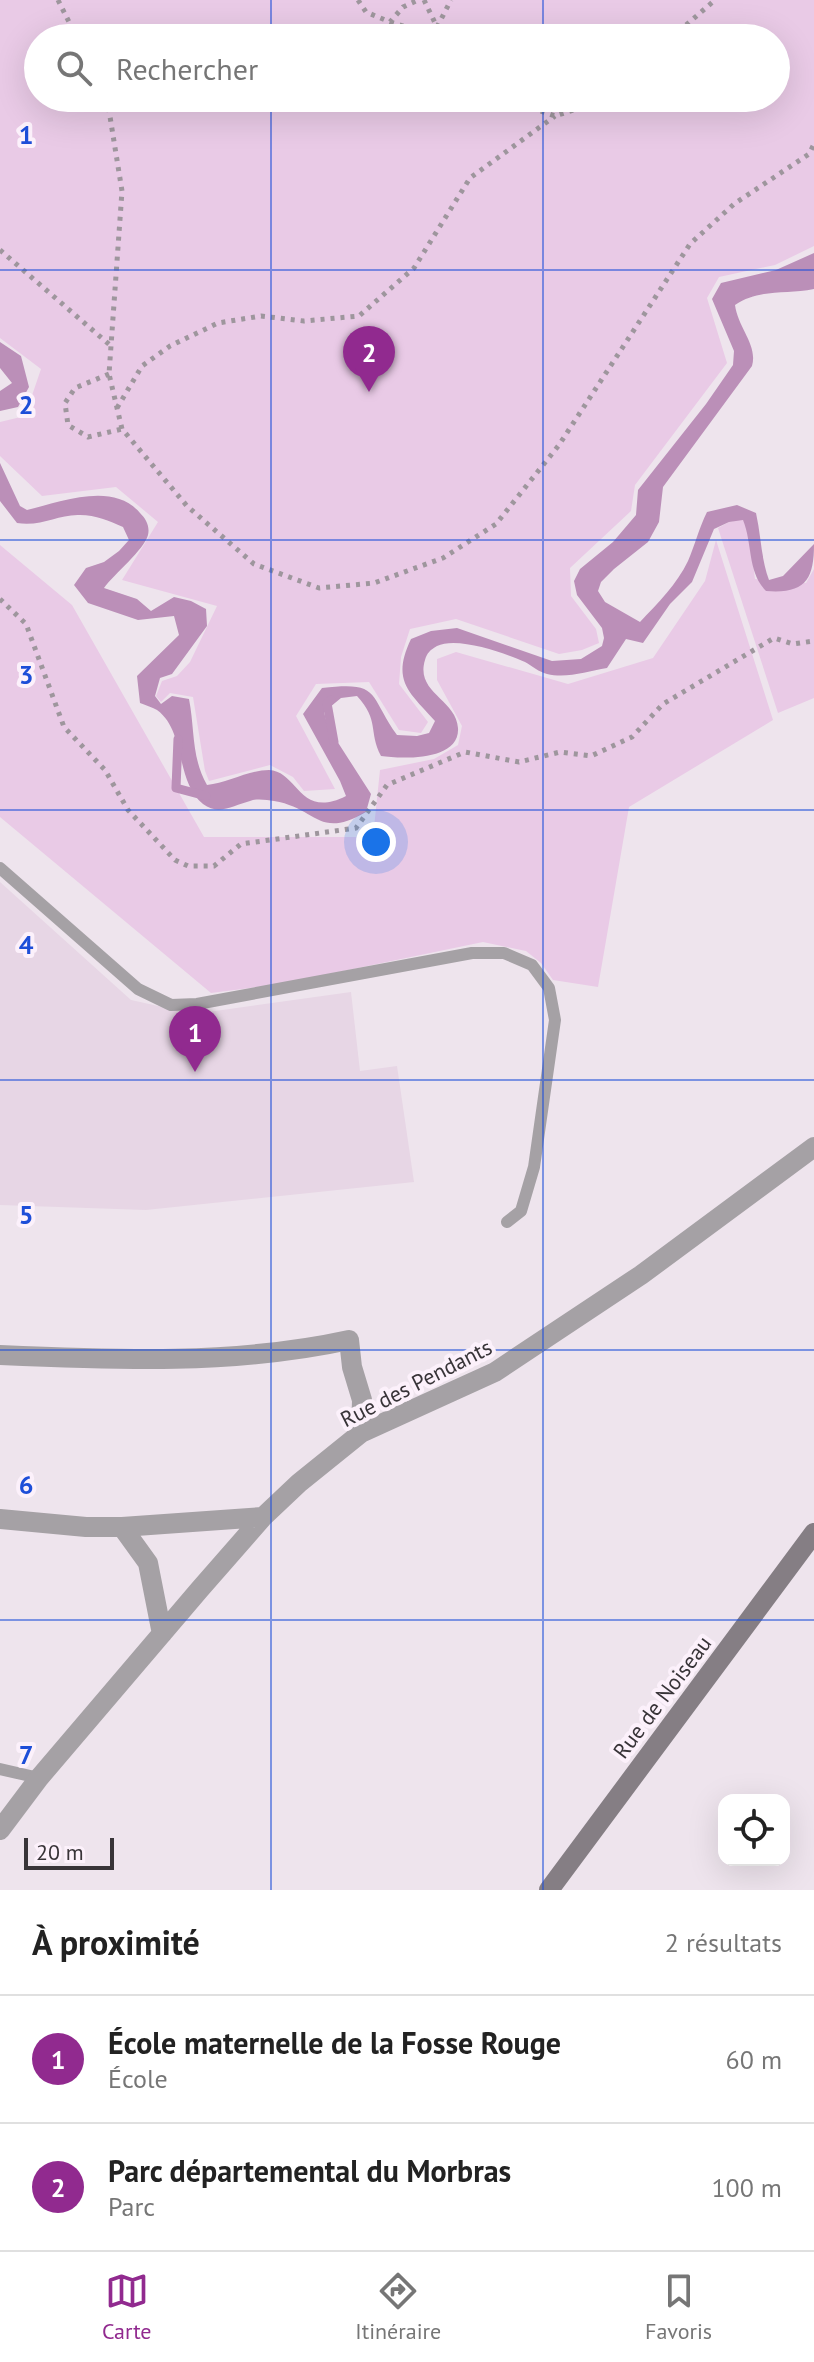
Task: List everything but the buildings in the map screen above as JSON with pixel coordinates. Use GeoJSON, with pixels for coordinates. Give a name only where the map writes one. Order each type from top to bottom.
{"type":"FeatureCollection","features":[{"type":"Feature","properties":{"kind":"street","name":"Rue des Pendants"},"geometry":{"type":"LineString","coordinates":[[0,1830],[39,1778],[162,1634],[263,1517],[299,1483],[361,1433],[495,1372],[641,1275],[814,1147]]}},
{"type":"Feature","properties":{"kind":"street"},"geometry":{"type":"LineString","coordinates":[[0,1355],[153,1361],[310,1349],[349,1340],[352,1367],[362,1400],[361,1433]]}},
{"type":"Feature","properties":{"kind":"street"},"geometry":{"type":"LineString","coordinates":[[0,1519],[122,1527],[263,1517]]}},
{"type":"Feature","properties":{"kind":"street"},"geometry":{"type":"LineString","coordinates":[[122,1527],[148,1563],[162,1634]]}},
{"type":"Feature","properties":{"kind":"street","name":"Rue de Noiseau"},"geometry":{"type":"LineString","coordinates":[[549,1890],[814,1533]]}},
{"type":"Feature","properties":{"kind":"lane"},"geometry":{"type":"LineString","coordinates":[[0,868],[138,989],[171,1005],[197,1004],[472,953],[504,953],[532,965],[549,988],[555,1020],[534,1167],[521,1211],[507,1222]]}},
{"type":"Feature","properties":{"kind":"lane"},"geometry":{"type":"LineString","coordinates":[[0,1769],[39,1778]]}},
{"type":"Feature","properties":{"kind":"path"},"geometry":{"type":"LineString","coordinates":[[58,0],[70,24]]}},
{"type":"Feature","properties":{"kind":"path"},"geometry":{"type":"LineString","coordinates":[[358,0],[366,12],[397,24]]}},
{"type":"Feature","properties":{"kind":"path"},"geometry":{"type":"LineString","coordinates":[[390,22],[403,7],[421,0],[435,24]]}},
{"type":"Feature","properties":{"kind":"path"},"geometry":{"type":"LineString","coordinates":[[439,24],[451,0]]}},
{"type":"Feature","properties":{"kind":"path"},"geometry":{"type":"LineString","coordinates":[[687,24],[715,0]]}},
{"type":"Feature","properties":{"kind":"path"},"geometry":{"type":"LineString","coordinates":[[109,112],[122,191],[109,374],[122,429],[187,506],[254,564],[319,588],[374,583],[443,558],[496,524],[559,445],[690,244],[734,204],[809,154],[814,144]]}},
{"type":"Feature","properties":{"kind":"path"},"geometry":{"type":"LineString","coordinates":[[543,112],[555,116]]}},
{"type":"Feature","properties":{"kind":"path"},"geometry":{"type":"LineString","coordinates":[[117,408],[142,366],[170,346],[218,323],[261,316],[304,321],[359,316],[414,268],[470,178],[555,116],[567,112]]}},
{"type":"Feature","properties":{"kind":"path"},"geometry":{"type":"LineString","coordinates":[[0,250],[111,346]]}},
{"type":"Feature","properties":{"kind":"path"},"geometry":{"type":"LineString","coordinates":[[109,374],[75,388],[65,403],[68,425],[88,437],[122,429]]}},
{"type":"Feature","properties":{"kind":"path"},"geometry":{"type":"LineString","coordinates":[[0,599],[26,624],[64,727],[105,770],[128,810],[175,860],[188,866],[214,866],[241,844],[356,828],[387,785],[465,752],[519,762],[560,752],[591,756],[632,737],[663,704],[774,638],[793,644],[814,641]]}},
{"type":"Feature","properties":{"kind":"shaded area"},"geometry":{"type":"Polygon","coordinates":[[[0,0],[814,0],[814,246],[775,265],[719,277],[707,298],[727,363],[635,485],[631,511],[570,568],[571,596],[596,629],[599,643],[559,654],[456,619],[410,629],[401,657],[399,684],[428,722],[421,733],[399,730],[369,682],[316,684],[296,716],[335,789],[304,791],[293,777],[270,765],[209,781],[193,697],[170,693],[161,702],[156,696],[162,681],[177,676],[190,662],[217,606],[122,580],[158,522],[116,487],[42,496],[0,456],[0,422],[25,416],[41,369],[0,338],[0,0]]]}},
{"type":"Feature","properties":{"kind":"shaded area"},"geometry":{"type":"Polygon","coordinates":[[[814,253],[814,289],[754,296],[735,305],[752,351],[752,366],[663,487],[659,522],[648,542],[614,569],[601,582],[598,591],[605,602],[640,622],[684,569],[707,512],[737,505],[756,513],[769,580],[783,576],[814,544],[812,567],[805,582],[790,590],[766,591],[753,566],[743,520],[729,522],[714,529],[692,582],[670,604],[643,643],[626,639],[607,668],[554,675],[481,647],[456,643],[437,646],[427,655],[423,671],[431,688],[456,718],[456,739],[450,747],[428,756],[381,756],[369,712],[357,696],[341,698],[324,712],[328,727],[371,794],[366,812],[350,820],[327,823],[288,805],[265,800],[253,800],[221,809],[203,804],[188,783],[177,743],[166,719],[157,710],[140,703],[137,676],[179,635],[174,616],[138,620],[88,603],[74,585],[86,568],[104,562],[129,540],[123,527],[97,517],[80,515],[17,523],[0,501],[0,463],[20,506],[27,510],[86,496],[101,496],[129,503],[140,513],[146,520],[148,535],[135,555],[104,588],[137,599],[151,611],[174,597],[206,609],[207,626],[172,674],[160,678],[155,696],[161,704],[172,696],[189,699],[196,753],[207,785],[269,770],[279,772],[309,799],[330,802],[346,796],[303,714],[322,688],[341,686],[364,689],[376,700],[397,735],[417,736],[429,733],[435,721],[411,693],[403,676],[405,653],[411,639],[431,631],[457,628],[552,661],[581,659],[602,646],[602,628],[577,595],[574,581],[580,569],[613,542],[636,515],[638,490],[733,365],[734,351],[712,299],[721,283],[776,270],[814,253]]]}},
{"type":"Feature","properties":{"kind":"shaded area"},"geometry":{"type":"Polygon","coordinates":[[[0,342],[21,356],[29,387],[18,407],[0,411],[0,391],[12,383],[0,368],[0,342]]]}},
{"type":"Feature","properties":{"kind":"shaded area"},"geometry":{"type":"Polygon","coordinates":[[[743,519],[749,535],[755,579],[806,583],[814,569],[814,698],[778,713],[718,528],[743,519]]]}},
{"type":"Feature","properties":{"kind":"shaded area"},"geometry":{"type":"Polygon","coordinates":[[[716,540],[773,720],[629,807],[598,987],[553,980],[541,963],[526,951],[483,942],[281,984],[211,993],[0,817],[0,545],[72,605],[204,837],[373,837],[380,770],[434,759],[458,745],[462,726],[437,680],[437,659],[456,652],[568,684],[653,658],[705,581],[716,540]]]}},
{"type":"Feature","properties":{"kind":"shaded area"},"geometry":{"type":"Polygon","coordinates":[[[0,882],[131,1000],[194,1014],[351,992],[360,1071],[397,1066],[414,1182],[146,1210],[0,1205],[0,882]]]}},
{"type":"Feature","properties":{"kind":"waterway"},"geometry":{"type":"LineString","coordinates":[[331,700],[327,703],[334,742]]}},
{"type":"Feature","properties":{"kind":"waterway"},"geometry":{"type":"LineString","coordinates":[[178,739],[176,788],[206,796]]}},
{"type":"Feature","properties":{"kind":"place","name":"Parc départemental du Morbras"},"geometry":{"type":"Point","coordinates":[369,392]}},
{"type":"Feature","properties":{"kind":"place","name":"École maternelle de la Fosse Rouge"},"geometry":{"type":"Point","coordinates":[195,1072]}}]}
